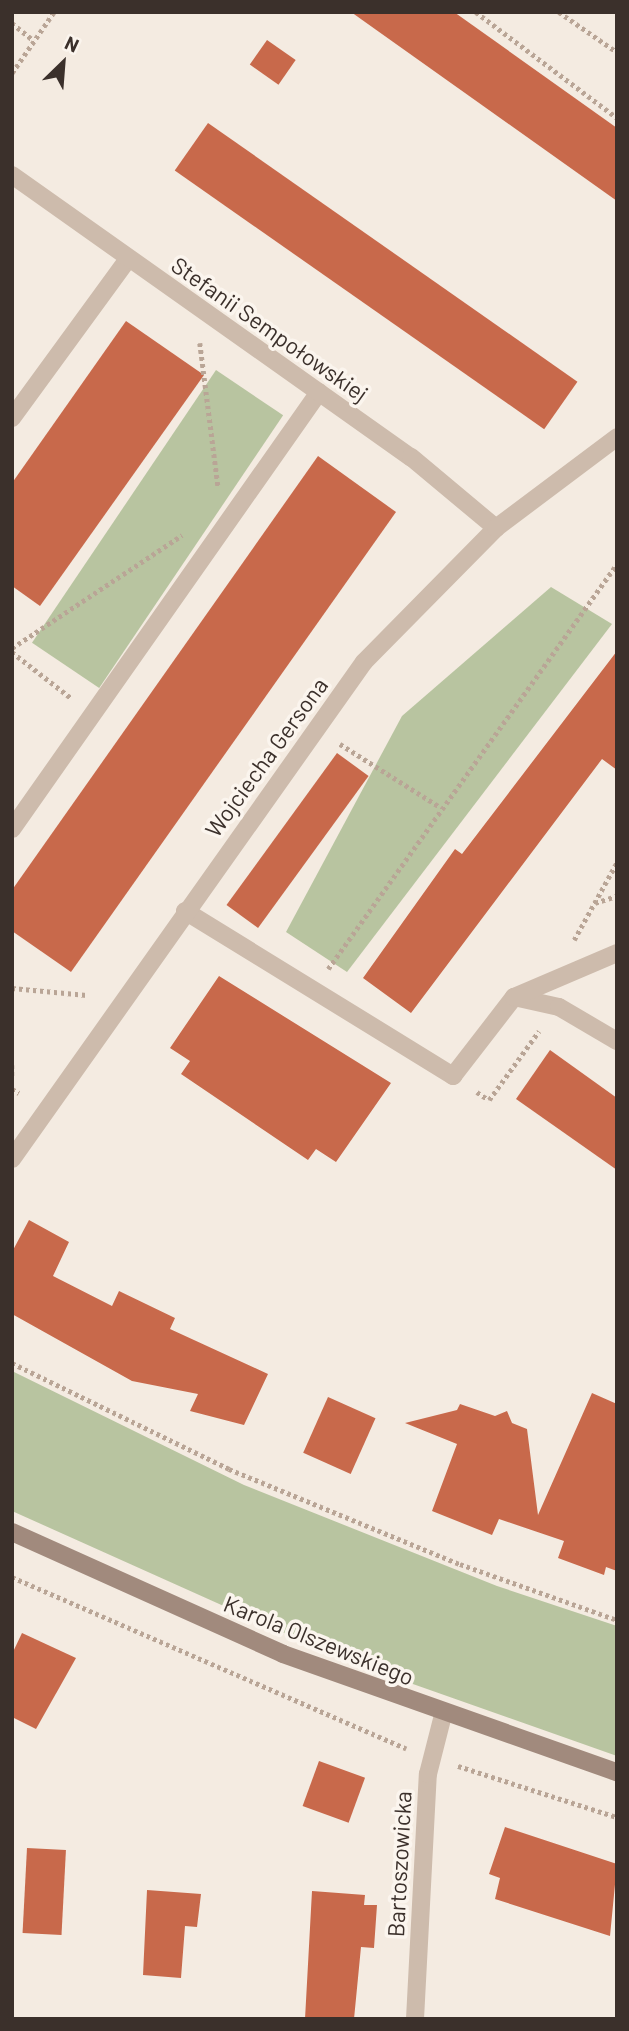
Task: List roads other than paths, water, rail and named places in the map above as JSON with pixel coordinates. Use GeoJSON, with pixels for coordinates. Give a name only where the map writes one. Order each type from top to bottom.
{"type":"FeatureCollection","features":[{"type":"Feature","properties":{"kind":"street","name":"Stefanii Sempołowskiej"},"geometry":{"type":"LineString","coordinates":[[12,175],[318,392],[496,528]]}},
{"type":"Feature","properties":{"kind":"street"},"geometry":{"type":"LineString","coordinates":[[12,418],[128,259]]}},
{"type":"Feature","properties":{"kind":"street"},"geometry":{"type":"LineString","coordinates":[[12,829],[94,715],[224,519],[318,392]]}},
{"type":"Feature","properties":{"kind":"street","name":"Wojciecha Gersona"},"geometry":{"type":"LineString","coordinates":[[12,1159],[185,911],[364,662],[496,528],[617,437]]}},
{"type":"Feature","properties":{"kind":"street"},"geometry":{"type":"LineString","coordinates":[[185,911],[453,1076],[514,998],[617,953]]}},
{"type":"Feature","properties":{"kind":"street"},"geometry":{"type":"LineString","coordinates":[[514,998],[559,1007],[617,1041]]}},
{"type":"Feature","properties":{"kind":"street","name":"Karola Olszewskiego"},"geometry":{"type":"LineString","coordinates":[[12,1532],[163,1605],[443,1714],[617,1772]]}},
{"type":"Feature","properties":{"kind":"street","name":"Bartoszowicka"},"geometry":{"type":"LineString","coordinates":[[415,2019],[431,1757],[443,1714]]}}]}
